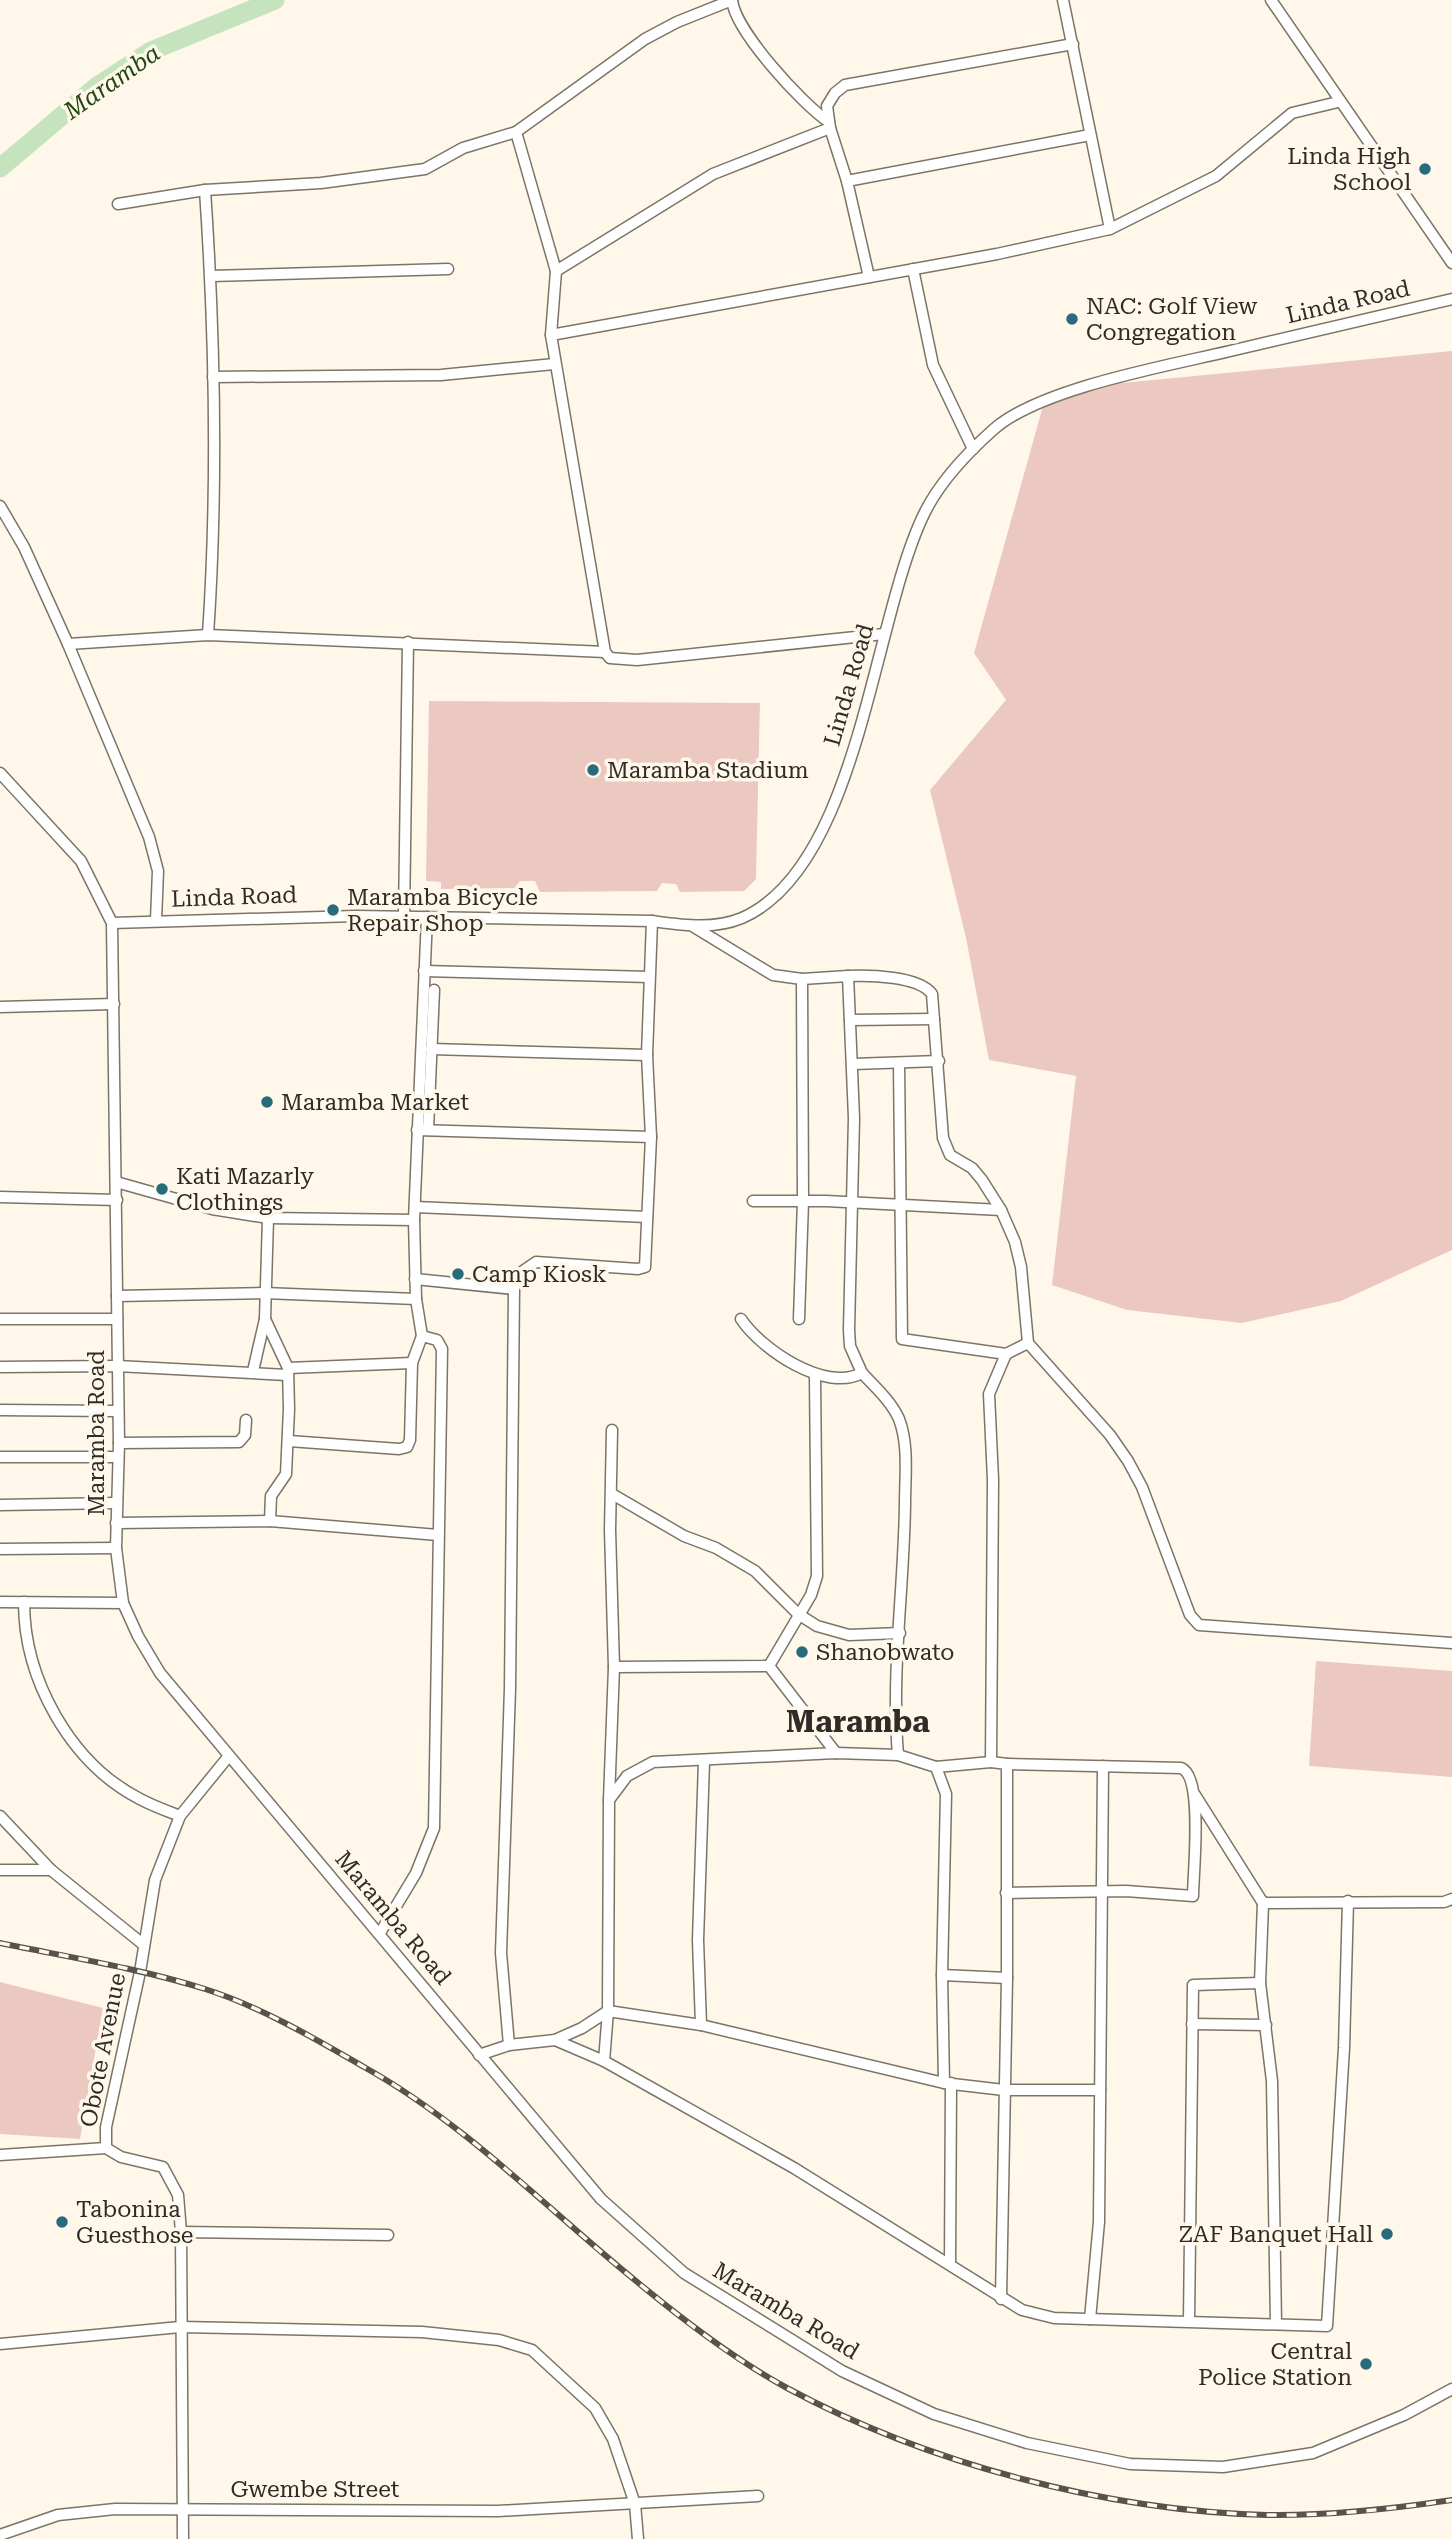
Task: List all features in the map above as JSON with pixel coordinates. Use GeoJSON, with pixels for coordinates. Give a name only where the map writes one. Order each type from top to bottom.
{"type":"FeatureCollection","features":[{"type":"Feature","properties":{"kind":"street"},"geometry":{"type":"LineString","coordinates":[[118,204],[205,190],[402,174],[425,169],[485,139],[516,132],[645,39],[677,22],[732,0],[733,11],[741,26],[798,96],[830,125]]}},
{"type":"Feature","properties":{"kind":"street"},"geometry":{"type":"LineString","coordinates":[[1063,0],[1110,229]]}},
{"type":"Feature","properties":{"kind":"street"},"geometry":{"type":"LineString","coordinates":[[1271,0],[1338,102],[1452,263]]}},
{"type":"Feature","properties":{"kind":"street"},"geometry":{"type":"LineString","coordinates":[[869,277],[847,181],[830,125],[827,106],[835,93],[845,85],[1073,44]]}},
{"type":"Feature","properties":{"kind":"street"},"geometry":{"type":"LineString","coordinates":[[551,335],[912,269],[1110,229],[1216,176],[1293,113],[1338,102]]}},
{"type":"Feature","properties":{"kind":"street"},"geometry":{"type":"LineString","coordinates":[[556,271],[713,174],[830,125]]}},
{"type":"Feature","properties":{"kind":"street"},"geometry":{"type":"LineString","coordinates":[[516,132],[556,271],[551,335],[554,364],[605,652]]}},
{"type":"Feature","properties":{"kind":"street"},"geometry":{"type":"LineString","coordinates":[[847,181],[1090,135]]}},
{"type":"Feature","properties":{"kind":"street"},"geometry":{"type":"LineString","coordinates":[[205,190],[211,276],[213,377],[213,566],[208,635]]}},
{"type":"Feature","properties":{"kind":"street"},"geometry":{"type":"LineString","coordinates":[[211,276],[448,269]]}},
{"type":"Feature","properties":{"kind":"street"},"geometry":{"type":"LineString","coordinates":[[912,269],[933,365],[973,449]]}},
{"type":"Feature","properties":{"kind":"street","name":"Linda Road"},"geometry":{"type":"LineString","coordinates":[[112,923],[404,916],[652,921],[694,927],[744,917],[780,888],[807,859],[833,809],[884,634],[924,513],[944,481],[973,449],[1013,416],[1051,398],[1141,372],[1452,299]]}},
{"type":"Feature","properties":{"kind":"street"},"geometry":{"type":"LineString","coordinates":[[213,377],[441,375],[554,364]]}},
{"type":"Feature","properties":{"kind":"street"},"geometry":{"type":"LineString","coordinates":[[0,506],[24,547],[68,644],[154,851],[158,871],[156,920]]}},
{"type":"Feature","properties":{"kind":"street"},"geometry":{"type":"LineString","coordinates":[[68,644],[208,635],[605,652],[619,661],[884,634]]}},
{"type":"Feature","properties":{"kind":"street"},"geometry":{"type":"LineString","coordinates":[[404,916],[408,642]]}},
{"type":"Feature","properties":{"kind":"street","name":"Maramba Road"},"geometry":{"type":"LineString","coordinates":[[0,773],[81,861],[112,923],[119,1443],[116,1548],[123,1603],[138,1636],[160,1673],[601,2199],[684,2273],[842,2371],[934,2414],[1027,2443],[1130,2465],[1223,2467],[1313,2453],[1404,2415],[1452,2389]]}},
{"type":"Feature","properties":{"kind":"street"},"geometry":{"type":"LineString","coordinates":[[422,1130],[427,917]]}},
{"type":"Feature","properties":{"kind":"street"},"geometry":{"type":"LineString","coordinates":[[509,2045],[501,1953],[510,1689],[514,1289],[520,1273],[536,1262],[645,1267],[651,1137],[646,1055],[652,921]]}},
{"type":"Feature","properties":{"kind":"street"},"geometry":{"type":"LineString","coordinates":[[694,927],[761,971],[802,979],[883,977],[922,985],[932,994],[943,1138],[948,1151],[972,1168],[1001,1210],[1015,1242],[1021,1268],[1028,1343],[1110,1435],[1128,1461],[1142,1487],[1190,1615],[1199,1625],[1452,1643]]}},
{"type":"Feature","properties":{"kind":"street"},"geometry":{"type":"LineString","coordinates":[[424,971],[649,977]]}},
{"type":"Feature","properties":{"kind":"street"},"geometry":{"type":"LineString","coordinates":[[848,976],[853,1064],[850,1346],[862,1373],[886,1397],[898,1418],[906,1445],[900,1633],[894,1711],[898,1755]]}},
{"type":"Feature","properties":{"kind":"street"},"geometry":{"type":"LineString","coordinates":[[799,1319],[803,1201],[802,979]]}},
{"type":"Feature","properties":{"kind":"street"},"geometry":{"type":"LineString","coordinates":[[289,1441],[399,1449],[407,1447],[410,1440],[412,1363],[422,1336],[416,1299],[414,1220],[431,1049],[434,990]]}},
{"type":"Feature","properties":{"kind":"street"},"geometry":{"type":"LineString","coordinates":[[0,1007],[114,1004]]}},
{"type":"Feature","properties":{"kind":"street"},"geometry":{"type":"LineString","coordinates":[[850,1020],[934,1019]]}},
{"type":"Feature","properties":{"kind":"street"},"geometry":{"type":"LineString","coordinates":[[431,1049],[646,1055]]}},
{"type":"Feature","properties":{"kind":"street"},"geometry":{"type":"LineString","coordinates":[[853,1064],[939,1061]]}},
{"type":"Feature","properties":{"kind":"street"},"geometry":{"type":"LineString","coordinates":[[899,1063],[902,1339],[1006,1354],[1028,1343]]}},
{"type":"Feature","properties":{"kind":"street"},"geometry":{"type":"LineString","coordinates":[[422,1130],[651,1137]]}},
{"type":"Feature","properties":{"kind":"street"},"geometry":{"type":"LineString","coordinates":[[116,1182],[212,1209],[268,1218],[414,1220]]}},
{"type":"Feature","properties":{"kind":"street"},"geometry":{"type":"LineString","coordinates":[[0,1197],[117,1200]]}},
{"type":"Feature","properties":{"kind":"street"},"geometry":{"type":"LineString","coordinates":[[753,1201],[899,1204],[1001,1210]]}},
{"type":"Feature","properties":{"kind":"street"},"geometry":{"type":"LineString","coordinates":[[415,1207],[647,1217]]}},
{"type":"Feature","properties":{"kind":"street"},"geometry":{"type":"LineString","coordinates":[[253,1371],[265,1319],[268,1218]]}},
{"type":"Feature","properties":{"kind":"street"},"geometry":{"type":"LineString","coordinates":[[415,1279],[514,1289]]}},
{"type":"Feature","properties":{"kind":"street"},"geometry":{"type":"LineString","coordinates":[[117,1296],[264,1293],[416,1299]]}},
{"type":"Feature","properties":{"kind":"street"},"geometry":{"type":"LineString","coordinates":[[0,1319],[117,1319]]}},
{"type":"Feature","properties":{"kind":"street"},"geometry":{"type":"LineString","coordinates":[[265,1319],[287,1372],[289,1441],[286,1474],[271,1496],[270,1521]]}},
{"type":"Feature","properties":{"kind":"street"},"geometry":{"type":"LineString","coordinates":[[741,1319],[750,1333],[815,1377],[855,1377],[862,1373]]}},
{"type":"Feature","properties":{"kind":"street"},"geometry":{"type":"LineString","coordinates":[[380,1933],[416,1873],[434,1828],[442,1349],[431,1336],[422,1336]]}},
{"type":"Feature","properties":{"kind":"street"},"geometry":{"type":"LineString","coordinates":[[991,1762],[993,1480],[989,1394],[1006,1354]]}},
{"type":"Feature","properties":{"kind":"street"},"geometry":{"type":"LineString","coordinates":[[0,1367],[117,1366],[287,1372],[412,1363]]}},
{"type":"Feature","properties":{"kind":"street"},"geometry":{"type":"LineString","coordinates":[[769,1665],[811,1595],[817,1576],[815,1377]]}},
{"type":"Feature","properties":{"kind":"street"},"geometry":{"type":"LineString","coordinates":[[0,1410],[117,1412]]}},
{"type":"Feature","properties":{"kind":"street"},"geometry":{"type":"LineString","coordinates":[[119,1443],[239,1443],[245,1436],[246,1420]]}},
{"type":"Feature","properties":{"kind":"street"},"geometry":{"type":"LineString","coordinates":[[604,2061],[608,2011],[609,1800],[614,1667],[612,1430]]}},
{"type":"Feature","properties":{"kind":"street"},"geometry":{"type":"LineString","coordinates":[[0,1457],[118,1457]]}},
{"type":"Feature","properties":{"kind":"street"},"geometry":{"type":"LineString","coordinates":[[612,1494],[684,1536],[716,1548],[755,1572],[798,1614],[817,1626],[849,1635],[900,1633]]}},
{"type":"Feature","properties":{"kind":"street"},"geometry":{"type":"LineString","coordinates":[[0,1505],[116,1503]]}},
{"type":"Feature","properties":{"kind":"street"},"geometry":{"type":"LineString","coordinates":[[116,1523],[270,1521],[438,1535]]}},
{"type":"Feature","properties":{"kind":"street"},"geometry":{"type":"LineString","coordinates":[[0,1549],[116,1548]]}},
{"type":"Feature","properties":{"kind":"street"},"geometry":{"type":"LineString","coordinates":[[0,1602],[123,1603]]}},
{"type":"Feature","properties":{"kind":"street"},"geometry":{"type":"LineString","coordinates":[[24,1602],[24,1628],[34,1672],[59,1722],[113,1781],[139,1799],[180,1816]]}},
{"type":"Feature","properties":{"kind":"street"},"geometry":{"type":"LineString","coordinates":[[614,1667],[769,1665]]}},
{"type":"Feature","properties":{"kind":"street"},"geometry":{"type":"LineString","coordinates":[[769,1665],[836,1752]]}},
{"type":"Feature","properties":{"kind":"street"},"geometry":{"type":"LineString","coordinates":[[609,1800],[627,1776],[653,1762],[704,1762],[836,1752],[898,1755],[936,1767],[991,1762],[1181,1768],[1190,1775],[1195,1795],[1193,1896],[1104,1892],[1006,1893]]}},
{"type":"Feature","properties":{"kind":"street","name":"Obote Avenue"},"geometry":{"type":"LineString","coordinates":[[183,2539],[181,2232],[178,2194],[163,2167],[121,2157],[106,2148],[106,2127],[156,1880],[180,1816],[228,1757]]}},
{"type":"Feature","properties":{"kind":"street"},"geometry":{"type":"LineString","coordinates":[[701,2025],[698,1940],[704,1762]]}},
{"type":"Feature","properties":{"kind":"street"},"geometry":{"type":"LineString","coordinates":[[1001,2299],[1007,1978],[1007,1764]]}},
{"type":"Feature","properties":{"kind":"street"},"geometry":{"type":"LineString","coordinates":[[1090,2319],[1099,2222],[1104,1892],[1103,1766]]}},
{"type":"Feature","properties":{"kind":"street"},"geometry":{"type":"LineString","coordinates":[[936,1767],[944,1782],[947,1803],[942,1975],[948,2083],[950,2263]]}},
{"type":"Feature","properties":{"kind":"street"},"geometry":{"type":"LineString","coordinates":[[1195,1795],[1263,1903],[1260,1983],[1272,2081],[1276,2325]]}},
{"type":"Feature","properties":{"kind":"street"},"geometry":{"type":"LineString","coordinates":[[0,1816],[51,1870],[144,1945]]}},
{"type":"Feature","properties":{"kind":"street"},"geometry":{"type":"LineString","coordinates":[[0,1870],[51,1870]]}},
{"type":"Feature","properties":{"kind":"street"},"geometry":{"type":"LineString","coordinates":[[1263,1903],[1444,1902],[1452,1899]]}},
{"type":"Feature","properties":{"kind":"street"},"geometry":{"type":"LineString","coordinates":[[555,2040],[604,2061],[794,2168],[1022,2310],[1054,2318],[1327,2326],[1344,2048],[1349,1901]]}},
{"type":"Feature","properties":{"kind":"street"},"geometry":{"type":"LineString","coordinates":[[942,1975],[1007,1978]]}},
{"type":"Feature","properties":{"kind":"street"},"geometry":{"type":"LineString","coordinates":[[1189,2321],[1194,1985],[1260,1983]]}},
{"type":"Feature","properties":{"kind":"street"},"geometry":{"type":"LineString","coordinates":[[479,2055],[509,2045],[555,2040],[582,2028],[608,2011],[701,2025],[948,2083],[1004,2090],[1100,2090]]}},
{"type":"Feature","properties":{"kind":"street"},"geometry":{"type":"LineString","coordinates":[[1192,2024],[1266,2025]]}},
{"type":"Feature","properties":{"kind":"street"},"geometry":{"type":"LineString","coordinates":[[0,2155],[106,2148]]}},
{"type":"Feature","properties":{"kind":"street"},"geometry":{"type":"LineString","coordinates":[[181,2232],[388,2235]]}},
{"type":"Feature","properties":{"kind":"street"},"geometry":{"type":"LineString","coordinates":[[0,2344],[180,2327],[422,2332],[499,2340],[531,2350],[596,2408],[613,2438],[635,2504],[638,2539]]}},
{"type":"Feature","properties":{"kind":"street","name":"Gwembe Street"},"geometry":{"type":"LineString","coordinates":[[0,2535],[58,2515],[115,2509],[498,2511],[758,2496]]}},
{"type":"Feature","properties":{"kind":"shaded area"},"geometry":{"type":"Polygon","coordinates":[[[1452,351],[1452,1250],[1341,1301],[1242,1323],[1127,1310],[1052,1285],[1076,1076],[989,1060],[966,938],[930,790],[1006,700],[974,653],[1043,406],[1091,386],[1452,351]]]}},
{"type":"Feature","properties":{"kind":"shaded area","name":"Maramba Stadium"},"geometry":{"type":"Polygon","coordinates":[[[429,701],[760,703],[756,879],[744,891],[680,892],[676,884],[662,883],[657,891],[540,892],[535,881],[520,881],[515,888],[441,889],[441,882],[426,881],[429,701]]]}},
{"type":"Feature","properties":{"kind":"shaded area"},"geometry":{"type":"Polygon","coordinates":[[[1316,1661],[1452,1671],[1452,1777],[1309,1766],[1316,1661]]]}},
{"type":"Feature","properties":{"kind":"shaded area"},"geometry":{"type":"Polygon","coordinates":[[[0,1982],[103,2008],[80,2139],[0,2134],[0,1982]]]}},
{"type":"Feature","properties":{"kind":"waterway","name":"Maramba"},"geometry":{"type":"LineString","coordinates":[[0,168],[96,87],[151,51],[275,0]]}},
{"type":"Feature","properties":{"kind":"railway"},"geometry":{"type":"LineString","coordinates":[[0,1943],[129,1969],[205,1989],[246,2004],[306,2034],[437,2114],[654,2296],[728,2352],[787,2388],[899,2439],[959,2461],[1082,2493],[1207,2512],[1313,2514],[1452,2500]]}},
{"type":"Feature","properties":{"kind":"place","name":"Linda High School"},"geometry":{"type":"Point","coordinates":[1425,169]}},
{"type":"Feature","properties":{"kind":"place","name":"NAC: Golf View Congregation"},"geometry":{"type":"Point","coordinates":[1072,319]}},
{"type":"Feature","properties":{"kind":"place","name":"Maramba Stadium"},"geometry":{"type":"Point","coordinates":[593,770]}},
{"type":"Feature","properties":{"kind":"place","name":"Maramba Bicycle Repair Shop"},"geometry":{"type":"Point","coordinates":[333,910]}},
{"type":"Feature","properties":{"kind":"place","name":"Maramba Market"},"geometry":{"type":"Point","coordinates":[267,1102]}},
{"type":"Feature","properties":{"kind":"place","name":"Kati Mazarly Clothings"},"geometry":{"type":"Point","coordinates":[162,1189]}},
{"type":"Feature","properties":{"kind":"place","name":"Camp Kiosk"},"geometry":{"type":"Point","coordinates":[458,1274]}},
{"type":"Feature","properties":{"kind":"place","name":"Shanobwato"},"geometry":{"type":"Point","coordinates":[802,1652]}},
{"type":"Feature","properties":{"kind":"place","name":"Tabonina Guesthose"},"geometry":{"type":"Point","coordinates":[62,2222]}},
{"type":"Feature","properties":{"kind":"place","name":"ZAF Banquet Hall"},"geometry":{"type":"Point","coordinates":[1387,2234]}},
{"type":"Feature","properties":{"kind":"place","name":"Central Police Station"},"geometry":{"type":"Point","coordinates":[1366,2364]}},
{"type":"Feature","properties":{"kind":"district","name":"Maramba"},"geometry":{"type":"Point","coordinates":[858,1721]}}]}
